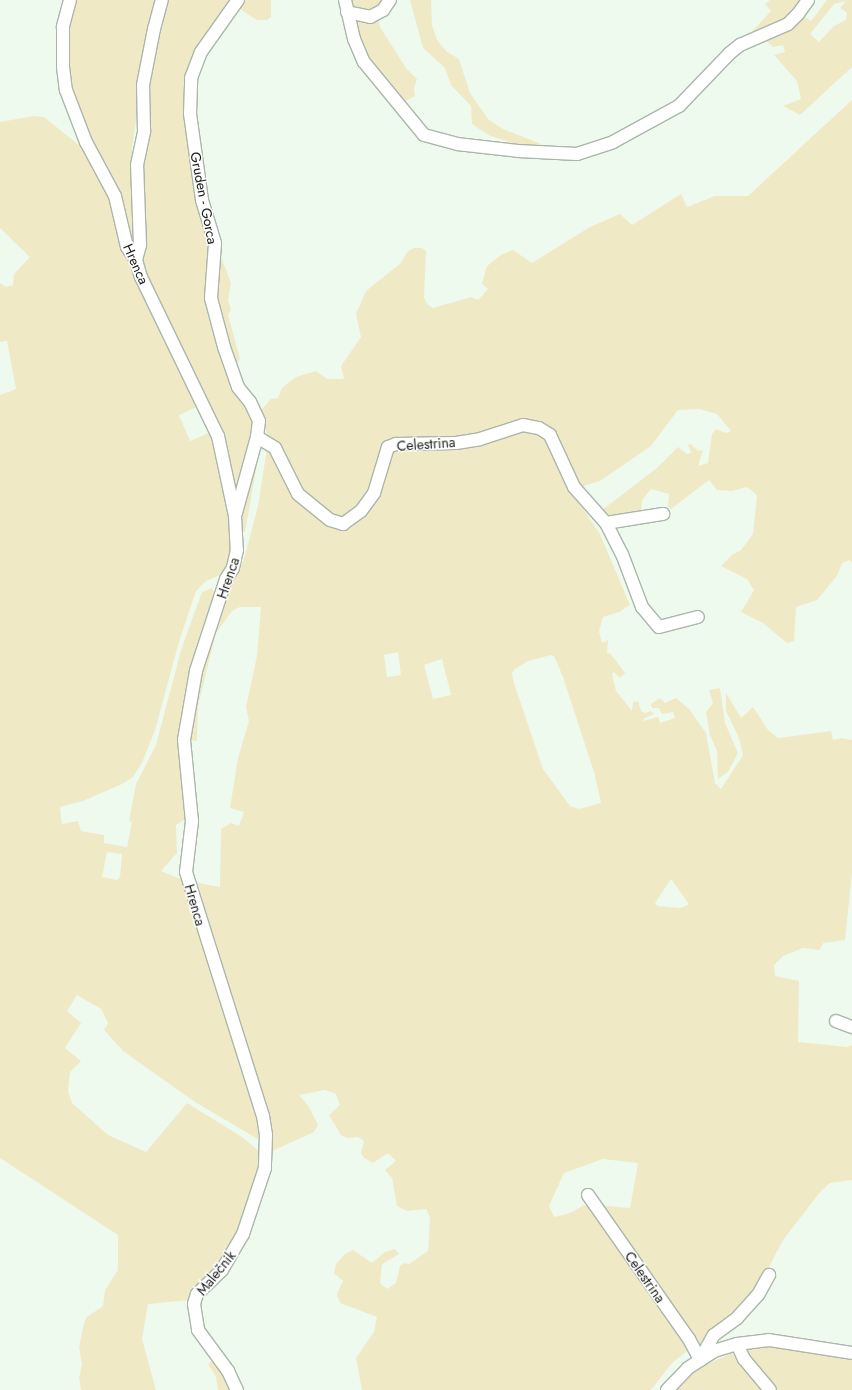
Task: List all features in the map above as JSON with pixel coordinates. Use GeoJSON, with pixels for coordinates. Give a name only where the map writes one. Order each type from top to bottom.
{"type":"FeatureCollection","features":[{"type":"Feature","properties":{"kind":"street","name":"Hrenca"},"geometry":{"type":"LineString","coordinates":[[70,0],[63,27],[63,67],[66,90],[86,142],[115,196],[127,247],[136,260],[141,277],[218,436],[235,516],[237,550],[233,568],[226,579],[196,671],[185,726],[185,767],[192,821],[186,872],[264,1116],[267,1150]]}},
{"type":"Feature","properties":{"kind":"street"},"geometry":{"type":"LineString","coordinates":[[136,260],[140,245],[137,165],[144,131],[143,85],[152,36],[162,0]]}},
{"type":"Feature","properties":{"kind":"street","name":"Gruden - Gorca"},"geometry":{"type":"LineString","coordinates":[[235,516],[257,437],[259,421],[250,402],[238,386],[224,347],[211,298],[215,243],[212,225],[202,200],[190,114],[191,78],[201,52],[238,0]]}},
{"type":"Feature","properties":{"kind":"street"},"geometry":{"type":"LineString","coordinates":[[345,0],[354,39],[364,62],[424,135],[457,144],[518,151],[577,154],[613,142],[678,106],[730,53],[740,45],[788,24],[798,14],[808,0]]}},
{"type":"Feature","properties":{"kind":"street"},"geometry":{"type":"LineString","coordinates":[[347,12],[370,17],[383,10],[390,0]]}},
{"type":"Feature","properties":{"kind":"street","name":"Celestrina"},"geometry":{"type":"LineString","coordinates":[[257,437],[275,448],[298,494],[330,520],[343,524],[362,511],[374,493],[388,447],[396,444],[456,443],[480,439],[523,424],[539,428],[550,435],[574,487],[606,524]]}},
{"type":"Feature","properties":{"kind":"street"},"geometry":{"type":"LineString","coordinates":[[663,514],[606,524],[622,554],[642,607],[660,626],[698,617]]}},
{"type":"Feature","properties":{"kind":"street"},"geometry":{"type":"LineString","coordinates":[[836,1021],[852,1027]]}},
{"type":"Feature","properties":{"kind":"street","name":"Malečnik"},"geometry":{"type":"LineString","coordinates":[[237,1390],[228,1371],[198,1330],[194,1304],[197,1294],[222,1270],[235,1252],[265,1168],[267,1150]]}},
{"type":"Feature","properties":{"kind":"street","name":"Celestrina"},"geometry":{"type":"LineString","coordinates":[[588,1195],[689,1339],[700,1360]]}},
{"type":"Feature","properties":{"kind":"street"},"geometry":{"type":"LineString","coordinates":[[700,1360],[714,1335],[737,1318],[758,1294],[769,1275]]}},
{"type":"Feature","properties":{"kind":"street"},"geometry":{"type":"LineString","coordinates":[[667,1390],[688,1368],[700,1360],[737,1344],[769,1340],[852,1353]]}},
{"type":"Feature","properties":{"kind":"street"},"geometry":{"type":"LineString","coordinates":[[737,1344],[744,1359],[770,1390]]}},
{"type":"Feature","properties":{"kind":"shaded area"},"geometry":{"type":"Polygon","coordinates":[[[75,0],[160,0],[145,61],[132,148],[136,243],[132,243],[128,235],[79,111],[69,72],[68,25],[75,0]]]}},
{"type":"Feature","properties":{"kind":"shaded area"},"geometry":{"type":"Polygon","coordinates":[[[166,0],[233,0],[191,71],[208,235],[208,303],[259,431],[257,464],[245,532],[240,532],[220,433],[147,280],[143,266],[141,198],[150,61],[166,0]]]}},
{"type":"Feature","properties":{"kind":"shaded area"},"geometry":{"type":"Polygon","coordinates":[[[244,0],[271,0],[271,17],[267,20],[257,20],[247,14],[239,8],[244,0]]]}},
{"type":"Feature","properties":{"kind":"shaded area"},"geometry":{"type":"Polygon","coordinates":[[[348,0],[385,0],[377,9],[369,13],[353,11],[348,0]]]}},
{"type":"Feature","properties":{"kind":"shaded area"},"geometry":{"type":"Polygon","coordinates":[[[410,0],[431,0],[432,25],[437,40],[446,51],[459,59],[470,93],[488,119],[503,129],[541,144],[541,147],[510,148],[508,141],[490,136],[472,124],[471,106],[451,85],[445,68],[423,48],[410,0]]]}},
{"type":"Feature","properties":{"kind":"shaded area"},"geometry":{"type":"Polygon","coordinates":[[[770,0],[802,0],[784,19],[767,30],[748,36],[771,11],[765,4],[770,0]]]}},
{"type":"Feature","properties":{"kind":"shaded area"},"geometry":{"type":"Polygon","coordinates":[[[827,0],[852,0],[852,67],[800,115],[783,106],[801,99],[797,81],[774,55],[785,52],[783,45],[773,47],[763,38],[799,13],[811,21],[827,0]],[[846,1],[834,4],[810,34],[819,42],[834,26],[846,20],[847,13],[840,8],[846,1]]]}},
{"type":"Feature","properties":{"kind":"shaded area"},"geometry":{"type":"Polygon","coordinates":[[[378,18],[380,27],[406,68],[417,79],[414,88],[415,96],[400,104],[369,67],[353,22],[365,22],[378,18]]]}},
{"type":"Feature","properties":{"kind":"shaded area"},"geometry":{"type":"Polygon","coordinates":[[[852,100],[852,563],[849,560],[842,563],[837,576],[817,600],[796,607],[794,641],[787,643],[763,623],[741,612],[754,590],[747,579],[721,566],[732,555],[741,550],[753,534],[757,495],[747,487],[732,491],[717,490],[709,480],[671,509],[668,506],[669,494],[651,489],[642,500],[641,513],[609,525],[594,516],[657,468],[678,447],[687,454],[691,453],[688,445],[691,444],[698,451],[703,450],[698,466],[708,463],[712,434],[716,429],[726,433],[731,431],[717,414],[699,409],[678,410],[651,446],[600,481],[586,485],[577,492],[581,500],[579,503],[600,534],[630,605],[619,612],[603,617],[599,631],[602,643],[608,640],[607,654],[610,653],[625,673],[620,678],[614,672],[612,674],[616,691],[632,711],[633,702],[638,701],[641,711],[645,713],[651,711],[654,714],[643,719],[644,721],[658,717],[660,723],[675,718],[673,712],[662,714],[659,708],[652,708],[651,704],[660,698],[665,703],[676,698],[689,709],[706,733],[715,783],[721,789],[743,755],[739,738],[726,711],[726,693],[741,718],[753,707],[768,730],[778,738],[831,731],[833,740],[842,738],[852,740],[852,873],[845,940],[823,943],[820,950],[803,948],[783,956],[774,965],[775,976],[799,981],[798,1042],[847,1047],[852,1045],[852,1180],[830,1183],[821,1191],[783,1240],[757,1290],[747,1305],[699,1344],[678,1321],[597,1205],[630,1208],[638,1163],[603,1159],[564,1173],[549,1206],[554,1217],[570,1213],[584,1205],[589,1207],[691,1348],[672,1363],[651,1390],[362,1390],[356,1358],[374,1332],[377,1317],[340,1303],[337,1294],[343,1281],[334,1273],[336,1264],[345,1254],[353,1250],[372,1263],[385,1252],[395,1249],[399,1254],[382,1264],[380,1283],[387,1289],[396,1283],[400,1266],[404,1263],[409,1264],[428,1251],[430,1217],[426,1209],[407,1211],[397,1206],[392,1178],[385,1170],[396,1161],[388,1153],[373,1163],[364,1158],[361,1153],[364,1141],[358,1137],[347,1138],[341,1135],[329,1115],[340,1105],[336,1094],[325,1090],[299,1095],[309,1107],[318,1125],[314,1132],[270,1152],[193,882],[220,887],[221,829],[231,823],[239,826],[244,812],[230,808],[238,758],[249,721],[246,707],[257,656],[261,607],[240,607],[232,611],[216,633],[198,706],[197,741],[188,740],[202,663],[218,614],[244,559],[258,506],[268,442],[261,410],[271,399],[278,398],[282,388],[296,377],[316,371],[327,379],[344,379],[341,366],[361,337],[356,314],[366,291],[401,263],[407,252],[414,248],[422,248],[426,251],[424,298],[428,305],[433,308],[471,297],[478,300],[488,289],[482,284],[487,266],[501,255],[513,250],[532,263],[590,227],[620,214],[632,225],[681,194],[687,207],[715,196],[748,196],[852,100]],[[398,652],[384,655],[387,677],[401,675],[398,652]],[[551,655],[528,661],[515,669],[512,673],[543,769],[570,806],[579,809],[601,803],[594,772],[563,677],[554,656],[551,655]],[[442,659],[424,665],[433,699],[451,695],[442,659]],[[671,879],[655,903],[658,906],[680,908],[689,904],[671,879]]]}},
{"type":"Feature","properties":{"kind":"shaded area"},"geometry":{"type":"Polygon","coordinates":[[[34,116],[44,117],[85,150],[106,186],[126,255],[201,405],[179,415],[190,441],[211,432],[230,504],[232,558],[225,573],[206,581],[196,591],[179,642],[155,730],[142,763],[133,777],[122,784],[83,801],[60,807],[62,824],[78,821],[81,831],[104,835],[104,843],[127,847],[132,822],[129,821],[136,784],[156,745],[181,650],[202,592],[212,588],[216,596],[202,632],[191,680],[187,818],[176,825],[177,853],[161,871],[183,880],[255,1101],[263,1142],[195,1102],[123,1051],[104,1030],[108,1023],[101,1009],[77,995],[67,1011],[81,1023],[65,1048],[81,1061],[70,1072],[68,1091],[72,1103],[108,1135],[146,1152],[187,1103],[242,1137],[261,1153],[246,1216],[227,1259],[190,1300],[148,1304],[142,1339],[156,1390],[81,1390],[79,1378],[82,1364],[79,1347],[84,1323],[87,1317],[103,1306],[105,1290],[118,1270],[118,1235],[0,1158],[0,395],[16,389],[7,341],[0,342],[0,283],[6,287],[13,285],[14,274],[30,257],[0,228],[0,122],[34,116]],[[107,852],[102,877],[117,880],[120,877],[122,854],[107,852]]]}},
{"type":"Feature","properties":{"kind":"shaded area"},"geometry":{"type":"Polygon","coordinates":[[[220,254],[231,283],[228,301],[231,309],[228,315],[240,359],[235,367],[217,294],[220,254]]]}},
{"type":"Feature","properties":{"kind":"shaded area"},"geometry":{"type":"Polygon","coordinates":[[[720,688],[725,723],[738,753],[728,772],[718,779],[717,751],[710,735],[706,712],[713,703],[709,690],[720,688]]]}},
{"type":"Feature","properties":{"kind":"shaded area"},"geometry":{"type":"Polygon","coordinates":[[[774,1347],[852,1360],[852,1390],[773,1390],[745,1354],[747,1350],[774,1347]]]}},
{"type":"Feature","properties":{"kind":"shaded area"},"geometry":{"type":"Polygon","coordinates":[[[732,1353],[766,1390],[675,1390],[697,1369],[732,1353]]]}},
{"type":"Feature","properties":{"kind":"shaded area"},"geometry":{"type":"Polygon","coordinates":[[[213,1360],[227,1376],[233,1390],[218,1390],[216,1377],[208,1364],[213,1360]]]}}]}
